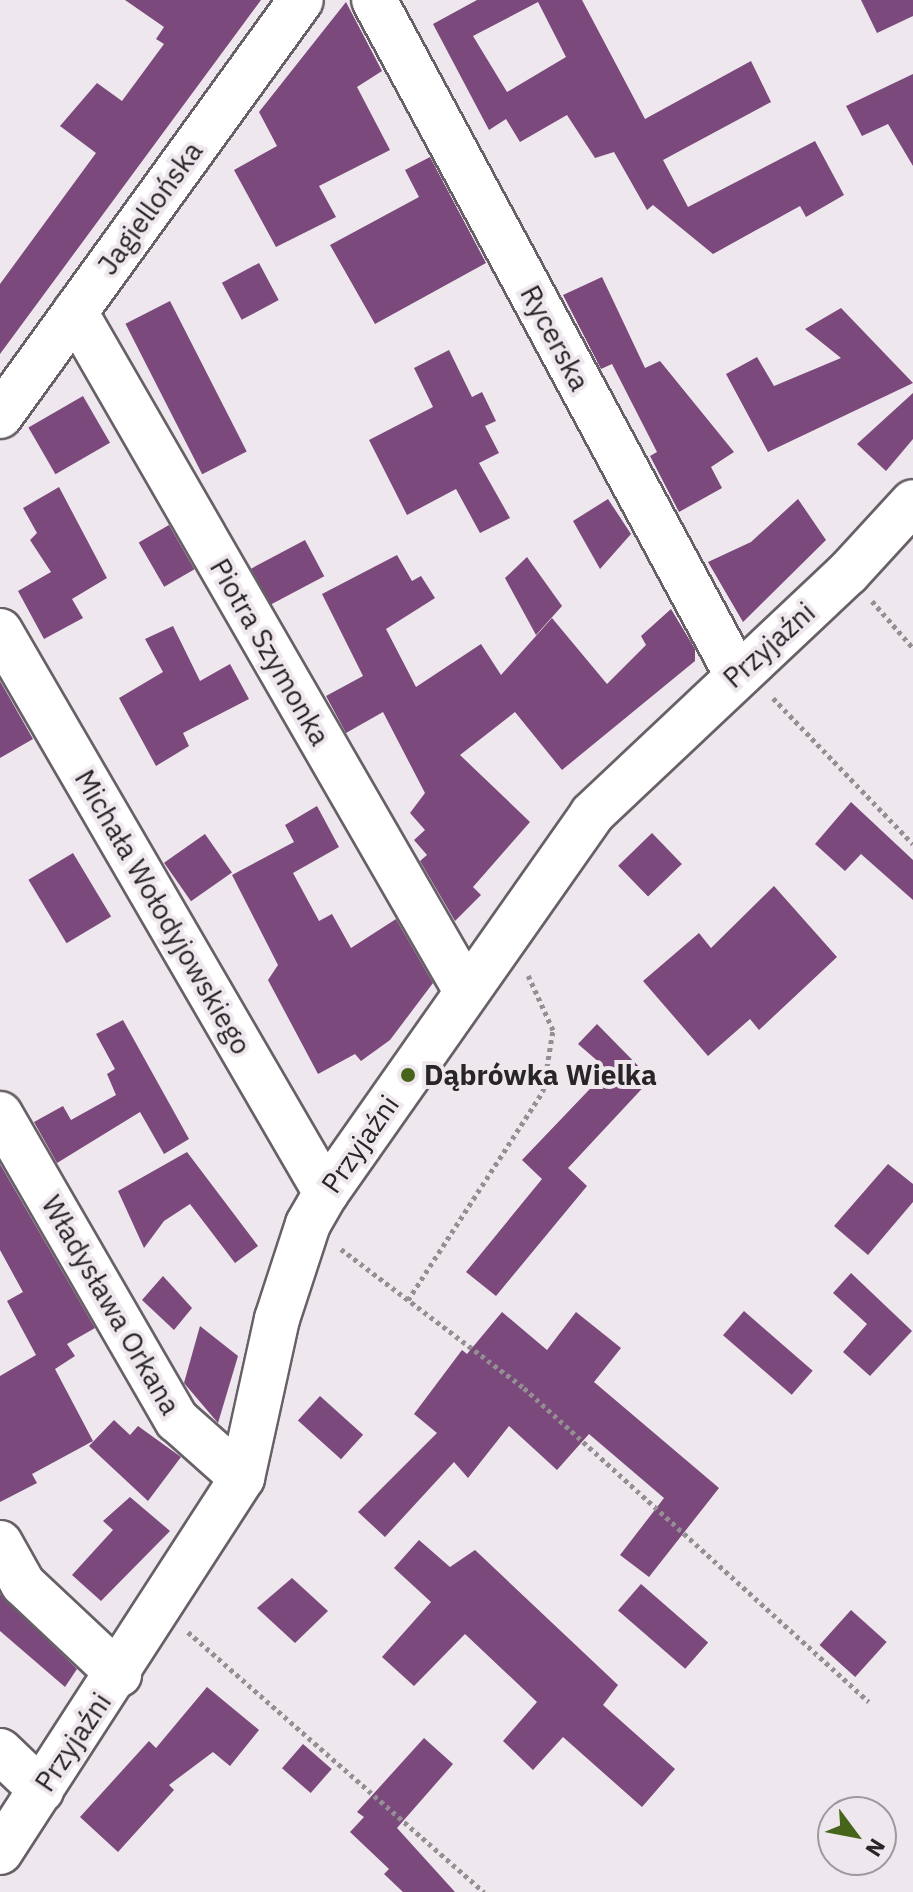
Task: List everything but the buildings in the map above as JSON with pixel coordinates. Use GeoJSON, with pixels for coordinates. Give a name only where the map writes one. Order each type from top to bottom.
{"type":"FeatureCollection","features":[{"type":"Feature","properties":{"kind":"street","name":"Jagiellońska"},"geometry":{"type":"LineString","coordinates":[[0,416],[301,0]]}},
{"type":"Feature","properties":{"kind":"street","name":"Rycerska"},"geometry":{"type":"LineString","coordinates":[[374,0],[741,671]]}},
{"type":"Feature","properties":{"kind":"street","name":"Piotra Szymonka"},"geometry":{"type":"LineString","coordinates":[[75,312],[466,991]]}},
{"type":"Feature","properties":{"kind":"street","name":"Przyjaźni"},"geometry":{"type":"LineString","coordinates":[[0,1852],[119,1674],[242,1478],[277,1319],[317,1208],[592,814],[848,573],[913,502]]}},
{"type":"Feature","properties":{"kind":"street","name":"Michała Wołodyjowskiego"},"geometry":{"type":"LineString","coordinates":[[0,631],[317,1208]]}},
{"type":"Feature","properties":{"kind":"street","name":"Władysława Orkana"},"geometry":{"type":"LineString","coordinates":[[0,1114],[177,1420],[242,1478]]}},
{"type":"Feature","properties":{"kind":"street"},"geometry":{"type":"LineString","coordinates":[[0,1543],[23,1584],[119,1674]]}},
{"type":"Feature","properties":{"kind":"street"},"geometry":{"type":"LineString","coordinates":[[0,1751],[41,1790]]}},
{"type":"Feature","properties":{"kind":"path"},"geometry":{"type":"LineString","coordinates":[[848,573],[913,648]]}},
{"type":"Feature","properties":{"kind":"path"},"geometry":{"type":"LineString","coordinates":[[741,671],[913,844]]}},
{"type":"Feature","properties":{"kind":"path"},"geometry":{"type":"LineString","coordinates":[[408,1300],[543,1091],[553,1030],[509,932]]}},
{"type":"Feature","properties":{"kind":"path"},"geometry":{"type":"LineString","coordinates":[[317,1208],[408,1300],[524,1388],[869,1702]]}},
{"type":"Feature","properties":{"kind":"path"},"geometry":{"type":"LineString","coordinates":[[161,1608],[484,1892]]}},
{"type":"Feature","properties":{"kind":"place","name":"Dąbrówka Wielka"},"geometry":{"type":"Point","coordinates":[408,1075]}}]}
